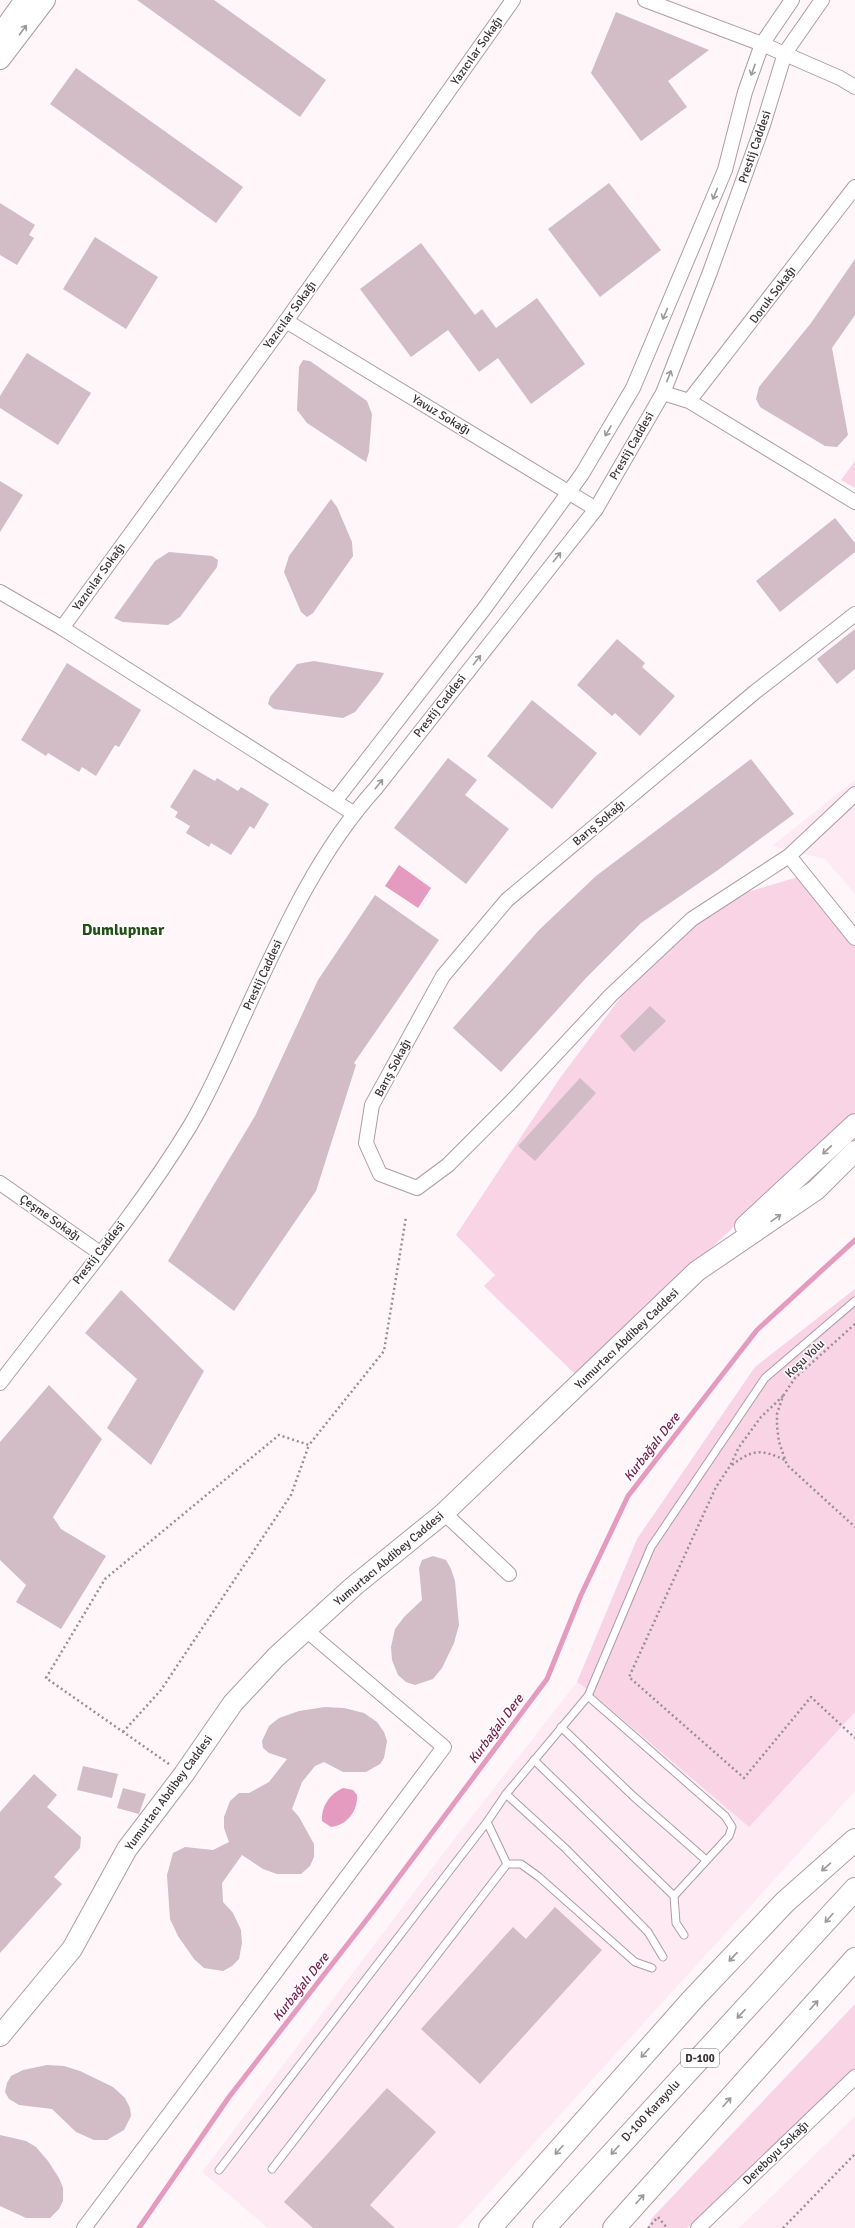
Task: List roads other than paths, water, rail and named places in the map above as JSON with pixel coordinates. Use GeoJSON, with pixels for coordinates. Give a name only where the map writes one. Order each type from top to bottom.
{"type":"FeatureCollection","features":[{"type":"Feature","properties":{"kind":"highway"},"geometry":{"type":"LineString","coordinates":[[490,2228],[693,1999],[785,1902],[855,1840]]}},
{"type":"Feature","properties":{"kind":"highway","name":"D-100 Karayolu"},"geometry":{"type":"LineString","coordinates":[[544,2228],[855,1889]]}},
{"type":"Feature","properties":{"kind":"highway"},"geometry":{"type":"LineString","coordinates":[[614,2228],[855,1959]]}},
{"type":"Feature","properties":{"kind":"main road"},"geometry":{"type":"LineString","coordinates":[[0,35],[25,0]]}},
{"type":"Feature","properties":{"kind":"main road"},"geometry":{"type":"LineString","coordinates":[[0,59],[45,0]]}},
{"type":"Feature","properties":{"kind":"main road"},"geometry":{"type":"LineString","coordinates":[[697,1272],[855,1124]]}},
{"type":"Feature","properties":{"kind":"main road","name":"Yumurtacı Abdibey Caddesi"},"geometry":{"type":"LineString","coordinates":[[0,2036],[72,1949],[127,1849],[184,1774],[233,1703],[276,1657],[354,1586],[444,1513],[697,1272],[816,1190],[855,1151]]}},
{"type":"Feature","properties":{"kind":"street","name":"Yazıcılar Sokağı"},"geometry":{"type":"LineString","coordinates":[[62,628],[286,321],[513,0]]}},
{"type":"Feature","properties":{"kind":"street"},"geometry":{"type":"LineString","coordinates":[[645,0],[762,44],[840,78],[855,87]]}},
{"type":"Feature","properties":{"kind":"street","name":"Prestij Caddesi"},"geometry":{"type":"LineString","coordinates":[[335,801],[484,609],[582,474],[633,388],[725,170],[745,92],[762,44],[792,0]]}},
{"type":"Feature","properties":{"kind":"street","name":"Prestij Caddesi"},"geometry":{"type":"LineString","coordinates":[[0,1383],[152,1183],[191,1125],[283,932],[302,897],[353,813],[376,788],[596,509],[663,393],[710,272],[763,125],[785,54],[822,0]]}},
{"type":"Feature","properties":{"kind":"street","name":"Doruk Sokağı"},"geometry":{"type":"LineString","coordinates":[[690,401],[855,187]]}},
{"type":"Feature","properties":{"kind":"street","name":"Yavuz Sokağı"},"geometry":{"type":"LineString","coordinates":[[286,321],[596,509]]}},
{"type":"Feature","properties":{"kind":"street"},"geometry":{"type":"LineString","coordinates":[[663,393],[690,401],[855,502]]}},
{"type":"Feature","properties":{"kind":"street"},"geometry":{"type":"LineString","coordinates":[[0,592],[62,628],[353,813]]}},
{"type":"Feature","properties":{"kind":"street","name":"Barış Sokağı"},"geometry":{"type":"LineString","coordinates":[[789,856],[692,919],[611,995],[510,1103],[448,1165],[416,1188],[380,1174],[366,1143],[372,1105],[443,976],[507,900],[755,692],[855,614]]}},
{"type":"Feature","properties":{"kind":"street"},"geometry":{"type":"LineString","coordinates":[[855,794],[789,856],[855,938]]}},
{"type":"Feature","properties":{"kind":"street","name":"Çeşme Sokağı"},"geometry":{"type":"LineString","coordinates":[[0,1183],[100,1253]]}},
{"type":"Feature","properties":{"kind":"street"},"geometry":{"type":"LineString","coordinates":[[444,1513],[509,1574]]}},
{"type":"Feature","properties":{"kind":"street"},"geometry":{"type":"LineString","coordinates":[[84,2228],[444,1747],[306,1630]]}},
{"type":"Feature","properties":{"kind":"street","name":"Dereboyu Sokağı"},"geometry":{"type":"LineString","coordinates":[[698,2228],[855,2077]]}},
{"type":"Feature","properties":{"kind":"lane"},"geometry":{"type":"LineString","coordinates":[[219,2170],[487,1822],[506,1794],[588,1696],[651,1547],[765,1378],[855,1301]]}},
{"type":"Feature","properties":{"kind":"lane"},"geometry":{"type":"LineString","coordinates":[[588,1696],[725,1816],[732,1827],[729,1836],[674,1896]]}},
{"type":"Feature","properties":{"kind":"lane"},"geometry":{"type":"LineString","coordinates":[[561,1727],[633,1796],[706,1860]]}},
{"type":"Feature","properties":{"kind":"lane"},"geometry":{"type":"LineString","coordinates":[[534,1760],[674,1896],[676,1922],[684,1935]]}},
{"type":"Feature","properties":{"kind":"lane"},"geometry":{"type":"LineString","coordinates":[[506,1794],[565,1848],[648,1932],[662,1957]]}},
{"type":"Feature","properties":{"kind":"lane"},"geometry":{"type":"LineString","coordinates":[[487,1822],[507,1864]]}},
{"type":"Feature","properties":{"kind":"lane"},"geometry":{"type":"LineString","coordinates":[[507,1864],[521,1864],[539,1877],[635,1962],[652,1968]]}},
{"type":"Feature","properties":{"kind":"lane"},"geometry":{"type":"LineString","coordinates":[[272,2169],[507,1864]]}},
{"type":"Feature","properties":{"kind":"waterway","name":"Kurbağalı Dere"},"geometry":{"type":"LineString","coordinates":[[139,2228],[229,2097],[378,1905],[547,1679],[581,1595],[628,1496],[757,1330],[855,1240]]}},
{"type":"Feature","properties":{"kind":"district","name":"Dumlupınar"},"geometry":{"type":"Point","coordinates":[123,930]}}]}
